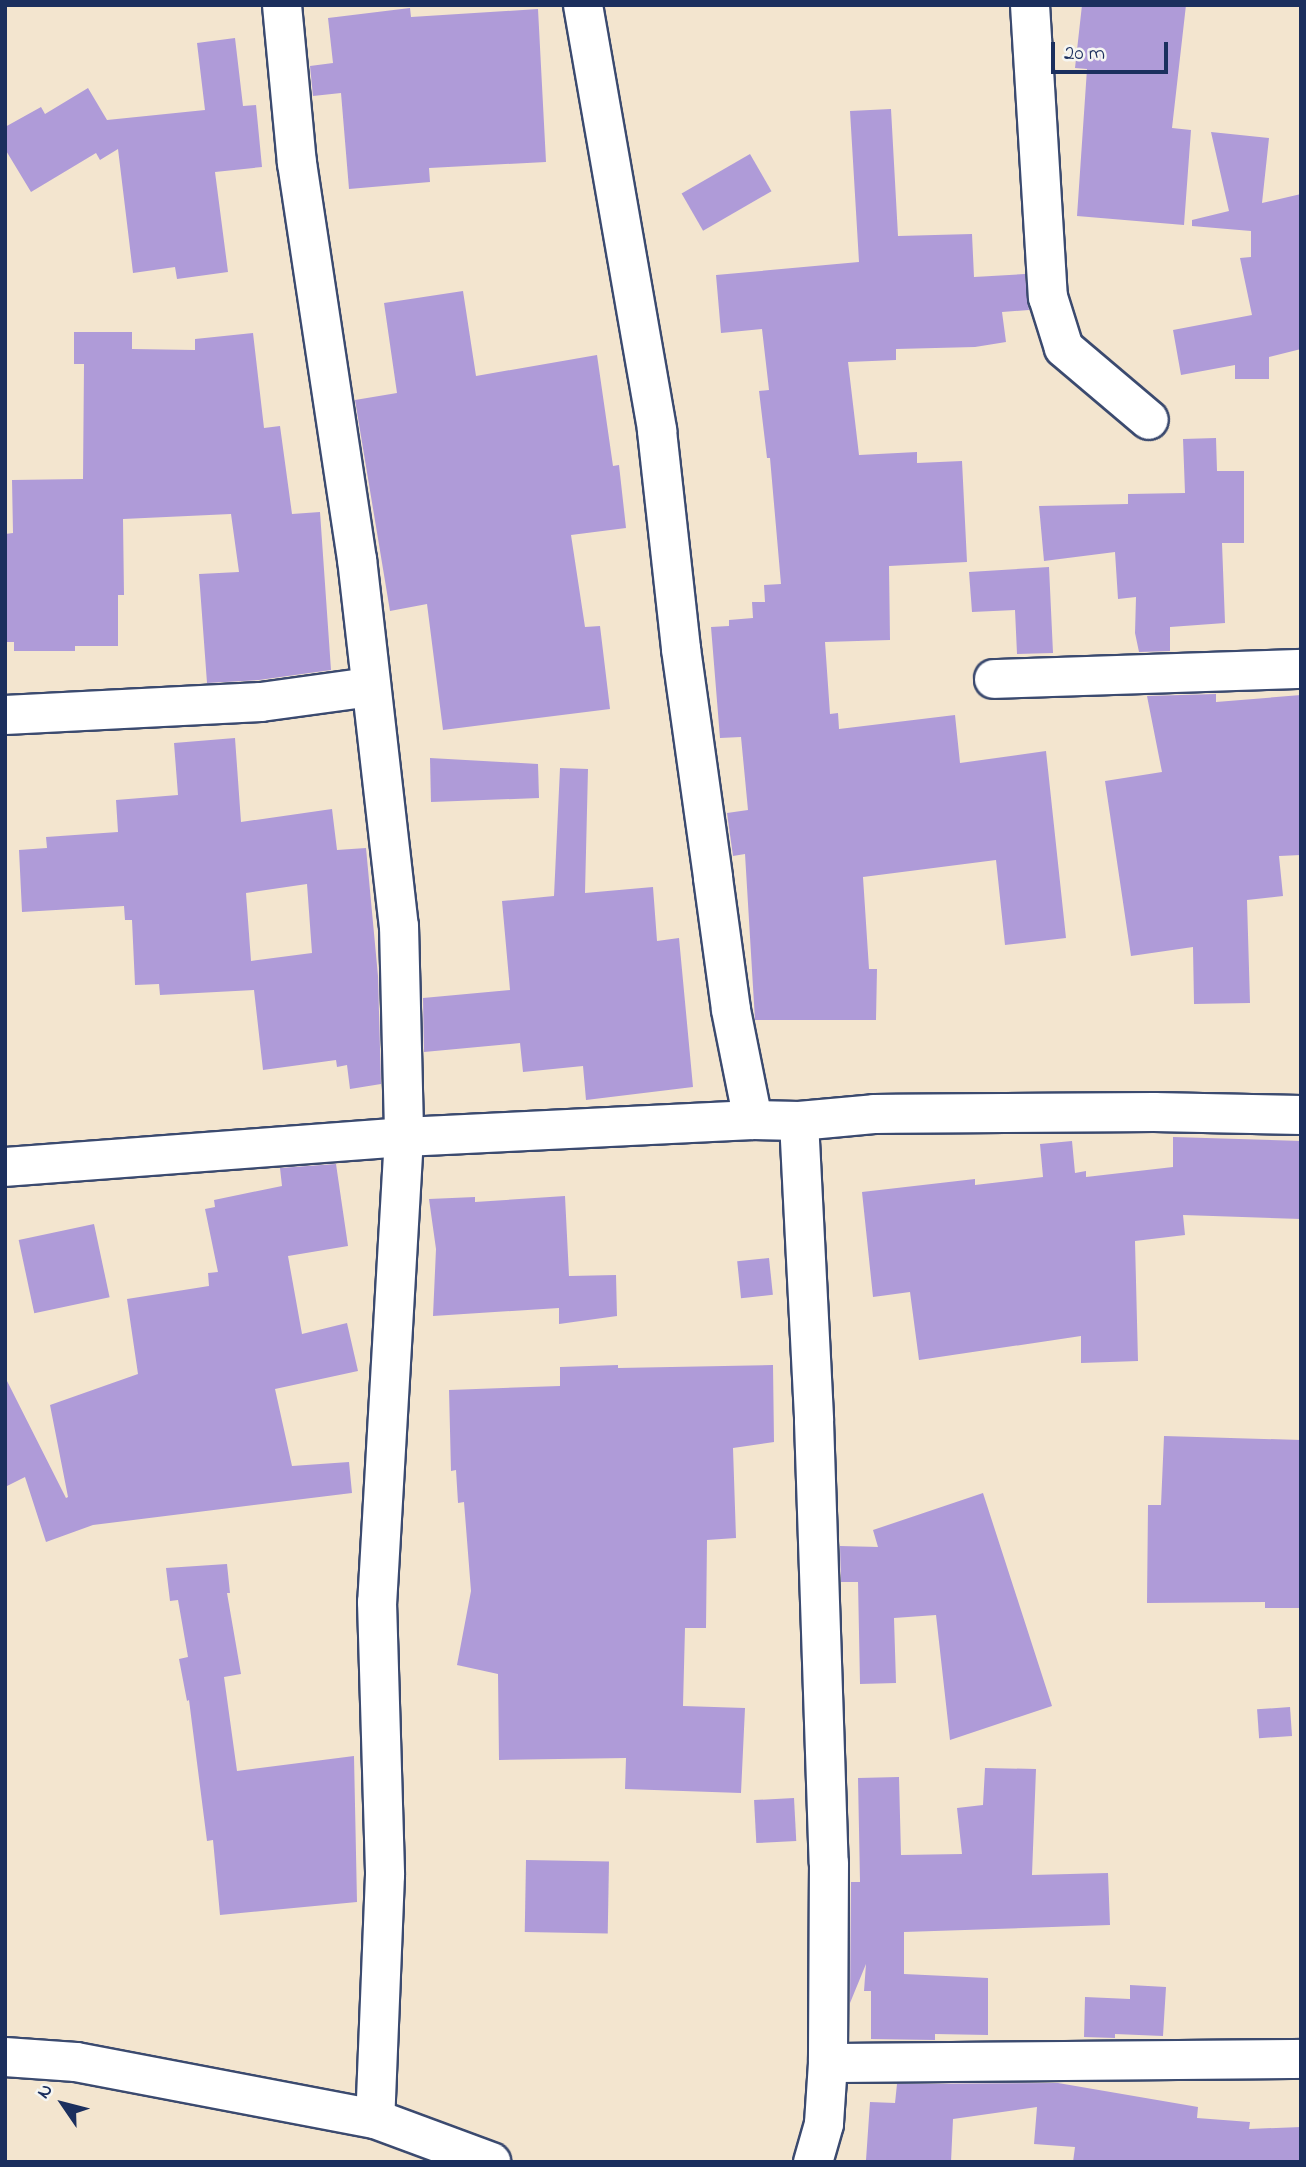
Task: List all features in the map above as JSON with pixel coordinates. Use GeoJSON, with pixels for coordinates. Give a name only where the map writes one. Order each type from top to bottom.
{"type":"FeatureCollection","features":[{"type":"Feature","properties":{"kind":"street"},"geometry":{"type":"LineString","coordinates":[[282,5],[296,163],[357,559],[399,926],[404,1137],[377,1602],[385,1875],[375,2119]]}},
{"type":"Feature","properties":{"kind":"street"},"geometry":{"type":"LineString","coordinates":[[583,5],[657,431],[696,757],[731,1010],[752,1120]]}},
{"type":"Feature","properties":{"kind":"street"},"geometry":{"type":"LineString","coordinates":[[1030,5],[1048,297],[1064,348],[1149,420]]}},
{"type":"Feature","properties":{"kind":"street"},"geometry":{"type":"LineString","coordinates":[[994,679],[1301,669]]}},
{"type":"Feature","properties":{"kind":"street"},"geometry":{"type":"LineString","coordinates":[[5,715],[261,702],[371,687]]}},
{"type":"Feature","properties":{"kind":"street"},"geometry":{"type":"LineString","coordinates":[[5,1167],[404,1137],[752,1120],[799,1122],[900,1114],[1301,1115]]}},
{"type":"Feature","properties":{"kind":"street"},"geometry":{"type":"LineString","coordinates":[[799,1122],[814,1421],[829,1863],[828,2063],[824,2124],[813,2162]]}},
{"type":"Feature","properties":{"kind":"street"},"geometry":{"type":"LineString","coordinates":[[5,2057],[76,2062],[375,2119],[491,2162]]}},
{"type":"Feature","properties":{"kind":"street"},"geometry":{"type":"LineString","coordinates":[[828,2063],[1301,2059]]}},
{"type":"Feature","properties":{"kind":"building"},"geometry":{"type":"Polygon","coordinates":[[[1082,5],[1186,5],[1172,128],[1191,130],[1184,225],[1077,216],[1087,69],[1075,68],[1082,5]]]}},
{"type":"Feature","properties":{"kind":"building"},"geometry":{"type":"Polygon","coordinates":[[[410,8],[411,17],[538,9],[546,162],[429,168],[430,182],[349,189],[341,93],[313,96],[310,66],[333,63],[328,18],[410,8]]]}},
{"type":"Feature","properties":{"kind":"building"},"geometry":{"type":"Polygon","coordinates":[[[235,38],[243,106],[256,105],[262,167],[215,172],[228,272],[177,279],[175,267],[133,273],[118,149],[100,160],[96,153],[31,192],[5,149],[5,127],[41,107],[45,114],[88,88],[107,120],[205,110],[197,43],[235,38]]]}},
{"type":"Feature","properties":{"kind":"building"},"geometry":{"type":"Polygon","coordinates":[[[891,109],[898,236],[972,234],[974,277],[1025,274],[1029,310],[1002,312],[1006,342],[975,347],[896,349],[896,360],[848,362],[859,455],[917,452],[917,463],[962,461],[967,562],[889,566],[890,640],[825,642],[830,714],[838,713],[839,729],[955,715],[960,763],[1046,751],[1066,938],[1005,945],[996,860],[863,877],[869,969],[877,969],[876,1020],[755,1020],[745,854],[733,856],[727,813],[748,810],[741,737],[720,738],[711,627],[729,626],[729,620],[753,618],[752,602],[765,602],[764,585],[781,584],[770,458],[767,458],[759,391],[769,390],[762,329],[721,333],[716,275],[859,262],[850,111],[891,109]]]}},
{"type":"Feature","properties":{"kind":"building"},"geometry":{"type":"Polygon","coordinates":[[[1211,132],[1269,138],[1262,203],[1301,194],[1301,349],[1269,357],[1269,379],[1235,379],[1235,365],[1181,375],[1173,330],[1252,315],[1240,258],[1251,257],[1251,231],[1192,226],[1192,220],[1229,211],[1211,132]]]}},
{"type":"Feature","properties":{"kind":"building"},"geometry":{"type":"Polygon","coordinates":[[[750,154],[772,191],[703,231],[682,194],[750,154]]]}},
{"type":"Feature","properties":{"kind":"building"},"geometry":{"type":"Polygon","coordinates":[[[463,291],[476,376],[597,355],[613,466],[619,465],[626,528],[571,535],[585,627],[600,626],[610,709],[443,730],[427,604],[390,611],[355,400],[397,393],[384,303],[463,291]]]}},
{"type":"Feature","properties":{"kind":"building"},"geometry":{"type":"Polygon","coordinates":[[[74,332],[132,332],[132,349],[195,350],[195,339],[253,333],[264,428],[280,426],[292,514],[320,512],[331,670],[259,680],[207,683],[199,574],[239,572],[231,514],[123,519],[124,595],[118,595],[118,646],[75,646],[75,651],[14,651],[14,642],[5,642],[5,534],[13,533],[12,480],[83,479],[84,364],[74,364],[74,332]]]}},
{"type":"Feature","properties":{"kind":"building"},"geometry":{"type":"Polygon","coordinates":[[[1216,438],[1217,471],[1244,471],[1244,543],[1222,543],[1225,623],[1170,627],[1170,651],[1139,652],[1135,633],[1136,597],[1118,599],[1115,552],[1044,561],[1039,506],[1128,504],[1128,494],[1185,493],[1183,439],[1216,438]]]}},
{"type":"Feature","properties":{"kind":"building"},"geometry":{"type":"Polygon","coordinates":[[[1049,567],[1053,653],[1017,654],[1015,610],[972,612],[969,572],[1049,567]]]}},
{"type":"Feature","properties":{"kind":"building"},"geometry":{"type":"Polygon","coordinates":[[[1216,694],[1216,702],[1301,695],[1301,855],[1279,856],[1283,896],[1247,900],[1250,1003],[1194,1004],[1193,947],[1131,956],[1105,781],[1162,772],[1147,696],[1216,694]]]}},
{"type":"Feature","properties":{"kind":"building"},"geometry":{"type":"Polygon","coordinates":[[[235,738],[241,822],[332,809],[337,850],[366,848],[378,976],[381,1084],[350,1089],[347,1065],[337,1067],[336,1060],[263,1070],[254,990],[160,995],[159,984],[135,985],[132,920],[125,920],[124,906],[22,912],[19,850],[47,848],[46,837],[118,832],[116,800],[178,795],[174,743],[235,738]],[[307,884],[246,893],[251,961],[312,953],[307,884]]]}},
{"type":"Feature","properties":{"kind":"building"},"geometry":{"type":"Polygon","coordinates":[[[430,758],[538,764],[539,798],[431,802],[430,758]]]}},
{"type":"Feature","properties":{"kind":"building"},"geometry":{"type":"Polygon","coordinates":[[[560,768],[588,769],[585,893],[653,887],[657,941],[679,938],[693,1087],[586,1100],[583,1066],[523,1072],[520,1043],[424,1052],[423,998],[510,990],[502,901],[554,896],[560,768]]]}},
{"type":"Feature","properties":{"kind":"building"},"geometry":{"type":"Polygon","coordinates":[[[1173,1137],[1301,1141],[1301,1219],[1183,1215],[1185,1235],[1135,1241],[1138,1361],[1081,1363],[1081,1336],[919,1360],[910,1292],[873,1297],[862,1192],[975,1179],[975,1185],[1043,1177],[1040,1144],[1072,1141],[1075,1173],[1086,1171],[1086,1177],[1173,1167],[1173,1137]]]}},
{"type":"Feature","properties":{"kind":"building"},"geometry":{"type":"Polygon","coordinates":[[[336,1164],[348,1246],[288,1256],[302,1334],[347,1323],[358,1371],[275,1389],[292,1466],[349,1462],[352,1493],[93,1525],[46,1542],[25,1477],[5,1487],[5,1377],[66,1498],[68,1497],[50,1405],[138,1374],[127,1299],[209,1286],[208,1273],[218,1272],[205,1209],[215,1207],[214,1200],[282,1186],[280,1168],[336,1164]]]}},
{"type":"Feature","properties":{"kind":"building"},"geometry":{"type":"Polygon","coordinates":[[[565,1196],[569,1276],[616,1275],[617,1316],[559,1324],[559,1308],[433,1316],[436,1249],[429,1199],[475,1197],[475,1202],[565,1196]]]}},
{"type":"Feature","properties":{"kind":"building"},"geometry":{"type":"Polygon","coordinates":[[[94,1224],[110,1297],[34,1313],[19,1240],[94,1224]]]}},
{"type":"Feature","properties":{"kind":"building"},"geometry":{"type":"Polygon","coordinates":[[[769,1258],[773,1295],[741,1298],[737,1261],[769,1258]]]}},
{"type":"Feature","properties":{"kind":"building"},"geometry":{"type":"Polygon","coordinates":[[[618,1365],[618,1368],[773,1365],[774,1442],[733,1448],[736,1538],[707,1540],[706,1628],[685,1628],[683,1706],[745,1708],[741,1793],[625,1789],[626,1758],[499,1760],[498,1674],[457,1665],[471,1591],[464,1502],[458,1503],[456,1470],[451,1471],[449,1390],[560,1386],[560,1367],[618,1365]]]}},
{"type":"Feature","properties":{"kind":"building"},"geometry":{"type":"Polygon","coordinates":[[[1164,1436],[1301,1440],[1301,1608],[1265,1608],[1265,1602],[1147,1603],[1148,1505],[1161,1505],[1164,1436]]]}},
{"type":"Feature","properties":{"kind":"building"},"geometry":{"type":"Polygon","coordinates":[[[983,1493],[1052,1706],[950,1740],[936,1615],[894,1618],[896,1683],[860,1684],[858,1582],[841,1582],[840,1546],[878,1547],[873,1530],[983,1493]]]}},
{"type":"Feature","properties":{"kind":"building"},"geometry":{"type":"Polygon","coordinates":[[[227,1564],[230,1593],[227,1593],[241,1674],[224,1677],[237,1771],[354,1756],[357,1902],[220,1915],[213,1840],[207,1841],[189,1700],[187,1701],[179,1659],[188,1657],[178,1600],[170,1601],[166,1568],[227,1564]]]}},
{"type":"Feature","properties":{"kind":"building"},"geometry":{"type":"Polygon","coordinates":[[[1290,1707],[1292,1736],[1259,1738],[1257,1709],[1290,1707]]]}},
{"type":"Feature","properties":{"kind":"building"},"geometry":{"type":"Polygon","coordinates":[[[985,1768],[1036,1769],[1032,1875],[1108,1873],[1110,1925],[904,1932],[904,1974],[988,1978],[988,2035],[935,2034],[935,2040],[871,2039],[871,1991],[864,1991],[866,1964],[850,2003],[851,1882],[860,1882],[858,1778],[899,1777],[901,1855],[962,1854],[957,1808],[983,1805],[985,1768]]]}},
{"type":"Feature","properties":{"kind":"building"},"geometry":{"type":"Polygon","coordinates":[[[794,1798],[796,1841],[756,1843],[754,1800],[794,1798]]]}},
{"type":"Feature","properties":{"kind":"building"},"geometry":{"type":"Polygon","coordinates":[[[526,1860],[609,1861],[608,1933],[525,1932],[526,1860]]]}},
{"type":"Feature","properties":{"kind":"building"},"geometry":{"type":"Polygon","coordinates":[[[1130,1985],[1166,1987],[1163,2036],[1115,2034],[1115,2038],[1084,2037],[1085,1997],[1130,1999],[1130,1985]]]}},
{"type":"Feature","properties":{"kind":"building"},"geometry":{"type":"Polygon","coordinates":[[[1058,2083],[1198,2107],[1197,2118],[1250,2122],[1249,2129],[1301,2127],[1301,2162],[1073,2162],[1075,2147],[1034,2144],[1037,2107],[953,2119],[951,2162],[866,2160],[870,2102],[895,2103],[897,2084],[1058,2083]]]}}]}
